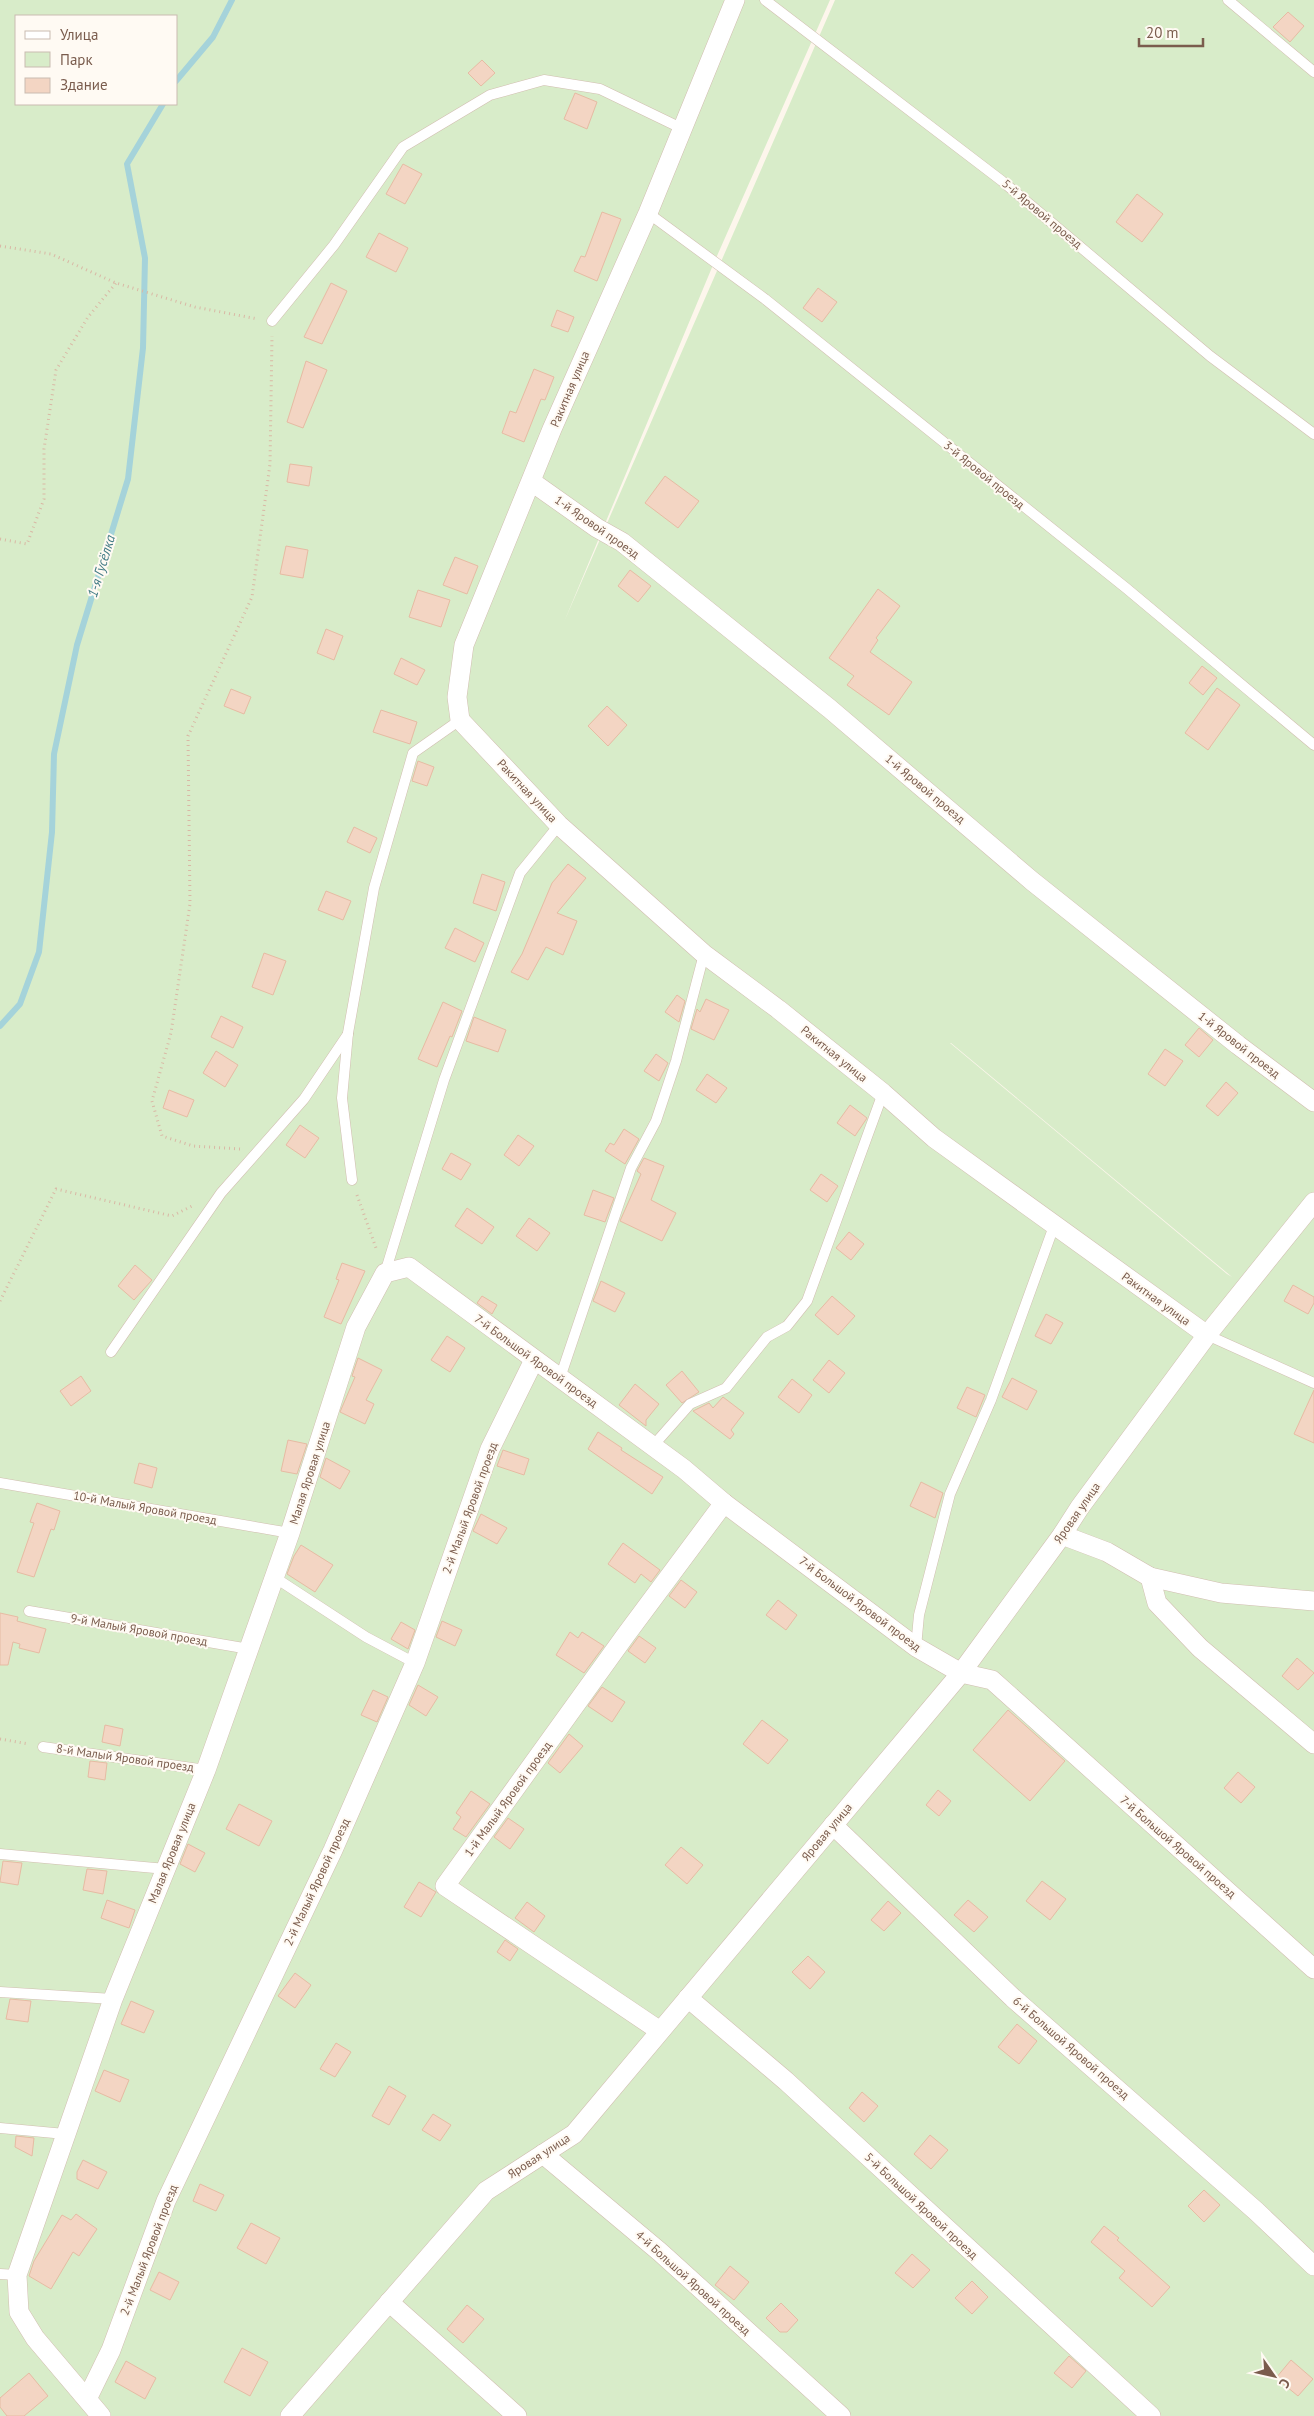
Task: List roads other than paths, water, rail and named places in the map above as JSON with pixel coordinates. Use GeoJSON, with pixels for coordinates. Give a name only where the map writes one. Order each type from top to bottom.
{"type":"FeatureCollection","features":[{"type":"Feature","properties":{"kind":"street","name":"Ракитная улица"},"geometry":{"type":"LineString","coordinates":[[735,0],[681,128],[648,213],[586,351],[464,646],[457,697],[460,720],[559,825],[704,954],[778,1009],[883,1093],[934,1138],[1207,1335]]}},
{"type":"Feature","properties":{"kind":"street","name":"1-й Яровой проезд"},"geometry":{"type":"LineString","coordinates":[[532,482],[597,528],[622,542],[830,709],[1032,881],[1238,1045],[1314,1102]]}},
{"type":"Feature","properties":{"kind":"street","name":"Яровая улица"},"geometry":{"type":"LineString","coordinates":[[290,2416],[486,2191],[574,2134],[961,1673],[1207,1335],[1314,1202]]}},
{"type":"Feature","properties":{"kind":"street","name":"7-й Большой Яровой проезд"},"geometry":{"type":"LineString","coordinates":[[385,1273],[409,1267],[684,1469],[724,1503],[916,1647],[961,1673],[992,1680],[1314,1969]]}},
{"type":"Feature","properties":{"kind":"street","name":"Малая Яровая улица"},"geometry":{"type":"LineString","coordinates":[[101,2416],[35,2338],[19,2312],[9,2274],[65,2134],[113,1999],[206,1770],[290,1533],[356,1327],[385,1273]]}},
{"type":"Feature","properties":{"kind":"street","name":"2-й Малый Яровой проезд"},"geometry":{"type":"LineString","coordinates":[[87,2399],[111,2350],[166,2201],[333,1850],[414,1662],[490,1449],[534,1360]]}},
{"type":"Feature","properties":{"kind":"street","name":"1-й Малый Яровой проезд"},"geometry":{"type":"LineString","coordinates":[[660,2031],[446,1886],[625,1636],[724,1503]]}},
{"type":"Feature","properties":{"kind":"street"},"geometry":{"type":"LineString","coordinates":[[1062,1536],[1108,1552],[1150,1577],[1221,1593],[1314,1601]]}},
{"type":"Feature","properties":{"kind":"street"},"geometry":{"type":"LineString","coordinates":[[1150,1577],[1156,1603],[1200,1648],[1314,1744]]}},
{"type":"Feature","properties":{"kind":"street","name":"6-й Большой Яровой проезд"},"geometry":{"type":"LineString","coordinates":[[833,1825],[1013,1998],[1256,2210],[1314,2266]]}},
{"type":"Feature","properties":{"kind":"street","name":"5-й Большой Яровой проезд"},"geometry":{"type":"LineString","coordinates":[[688,1998],[786,2081],[1152,2416]]}},
{"type":"Feature","properties":{"kind":"street","name":"4-й Большой Яровой проезд"},"geometry":{"type":"LineString","coordinates":[[543,2154],[660,2252],[841,2416]]}},
{"type":"Feature","properties":{"kind":"street"},"geometry":{"type":"LineString","coordinates":[[389,2302],[517,2416]]}},
{"type":"Feature","properties":{"kind":"lane","name":"5-й Яровой проезд"},"geometry":{"type":"LineString","coordinates":[[764,0],[1002,181],[1210,356],[1314,434]]}},
{"type":"Feature","properties":{"kind":"lane"},"geometry":{"type":"LineString","coordinates":[[1228,0],[1314,72]]}},
{"type":"Feature","properties":{"kind":"lane"},"geometry":{"type":"LineString","coordinates":[[272,322],[334,245],[404,147],[490,95],[544,80],[600,89],[681,128]]}},
{"type":"Feature","properties":{"kind":"lane","name":"3-й Яровой проезд"},"geometry":{"type":"LineString","coordinates":[[648,213],[765,298],[1126,588],[1314,745]]}},
{"type":"Feature","properties":{"kind":"lane"},"geometry":{"type":"LineString","coordinates":[[352,1180],[342,1098],[348,1033],[374,888],[413,753],[460,720]]}},
{"type":"Feature","properties":{"kind":"lane"},"geometry":{"type":"LineString","coordinates":[[385,1273],[444,1080],[520,873],[559,825]]}},
{"type":"Feature","properties":{"kind":"lane"},"geometry":{"type":"LineString","coordinates":[[560,1378],[631,1168],[656,1121],[662,1104],[676,1061],[704,954]]}},
{"type":"Feature","properties":{"kind":"lane"},"geometry":{"type":"LineString","coordinates":[[111,1352],[221,1193],[304,1099],[348,1033]]}},
{"type":"Feature","properties":{"kind":"lane"},"geometry":{"type":"LineString","coordinates":[[652,1447],[690,1404],[726,1388],[767,1337],[787,1326],[807,1301],[883,1093]]}},
{"type":"Feature","properties":{"kind":"lane"},"geometry":{"type":"LineString","coordinates":[[916,1647],[919,1615],[950,1494],[991,1400],[1054,1226]]}},
{"type":"Feature","properties":{"kind":"lane"},"geometry":{"type":"LineString","coordinates":[[1207,1335],[1314,1383]]}},
{"type":"Feature","properties":{"kind":"lane","name":"10-й Малый Яровой проезд"},"geometry":{"type":"LineString","coordinates":[[0,1483],[290,1533]]}},
{"type":"Feature","properties":{"kind":"lane"},"geometry":{"type":"LineString","coordinates":[[274,1577],[366,1637],[414,1662]]}},
{"type":"Feature","properties":{"kind":"lane","name":"9-й Малый Яровой проезд"},"geometry":{"type":"LineString","coordinates":[[29,1612],[249,1649]]}},
{"type":"Feature","properties":{"kind":"lane","name":"8-й Малый Яровой проезд"},"geometry":{"type":"LineString","coordinates":[[43,1747],[206,1770]]}},
{"type":"Feature","properties":{"kind":"lane"},"geometry":{"type":"LineString","coordinates":[[0,1854],[166,1869]]}},
{"type":"Feature","properties":{"kind":"lane"},"geometry":{"type":"LineString","coordinates":[[0,1992],[113,1999]]}},
{"type":"Feature","properties":{"kind":"lane"},"geometry":{"type":"LineString","coordinates":[[0,2128],[65,2134]]}},
{"type":"Feature","properties":{"kind":"waterway","name":"1-я Гусёлка"},"geometry":{"type":"LineString","coordinates":[[178,79],[213,37],[232,0]]}},
{"type":"Feature","properties":{"kind":"waterway","name":"1-я Гусёлка"},"geometry":{"type":"LineString","coordinates":[[0,1026],[20,1004],[39,952],[52,832],[54,754],[77,645],[128,479],[143,348],[145,258],[127,164],[162,105]]}}]}
